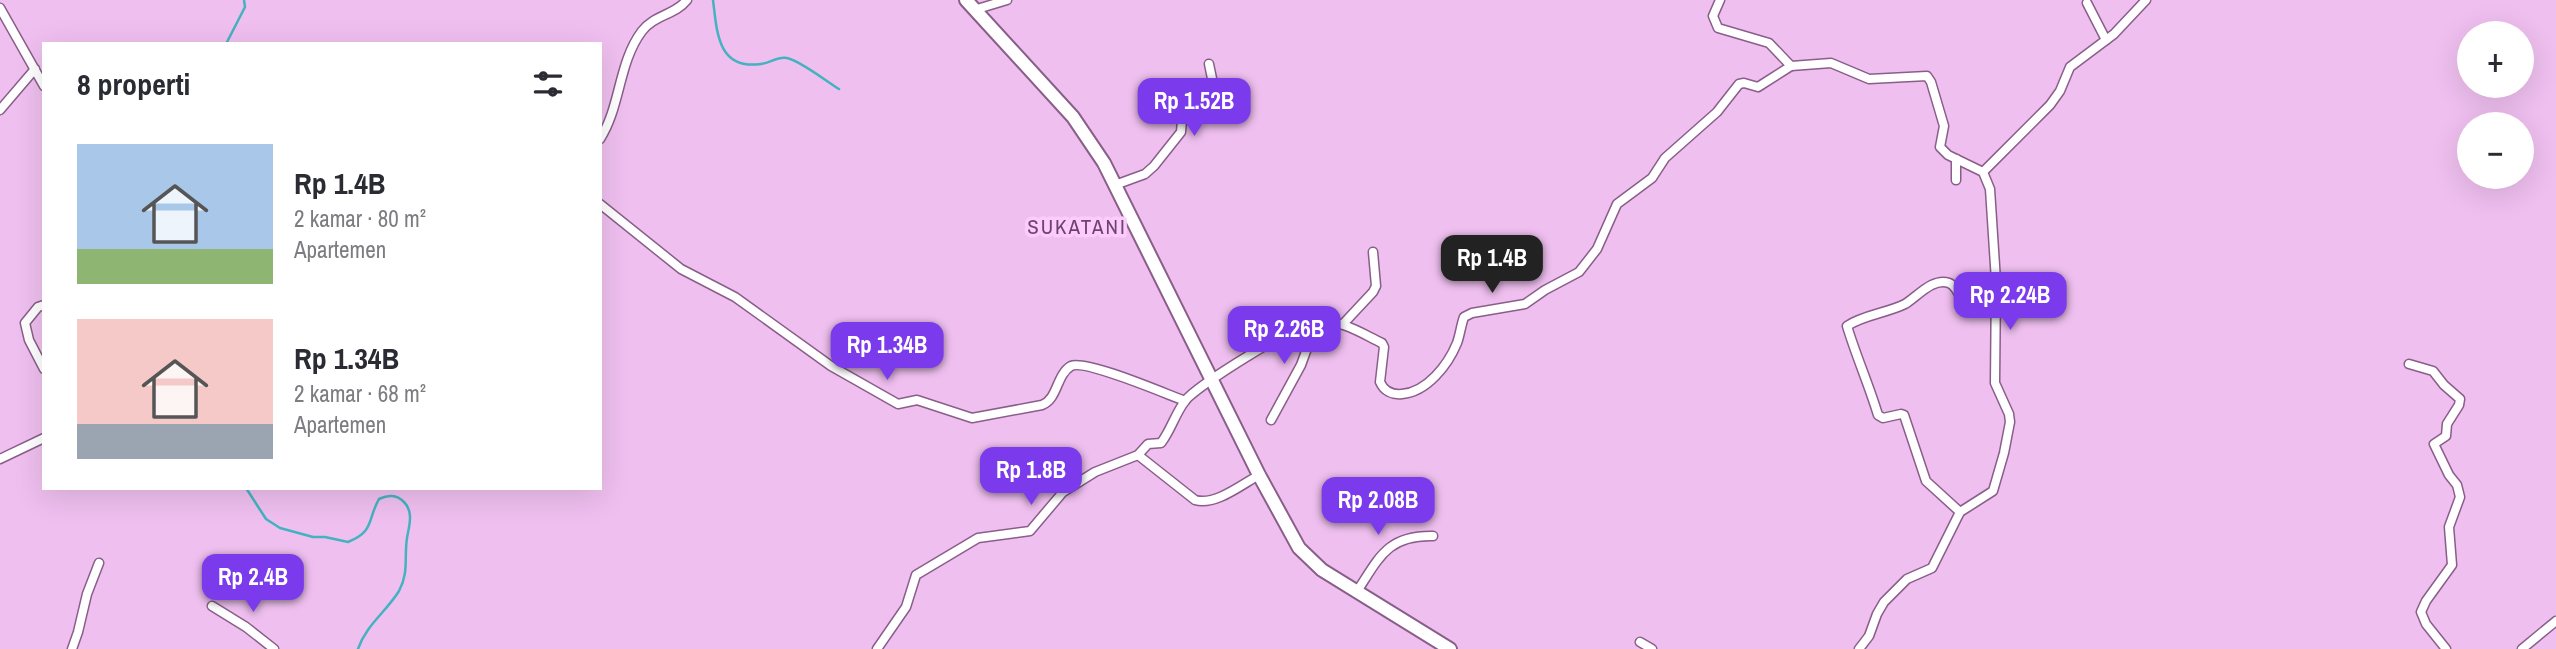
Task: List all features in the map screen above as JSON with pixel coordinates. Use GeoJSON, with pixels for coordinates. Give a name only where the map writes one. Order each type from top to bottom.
{"type":"FeatureCollection","features":[{"type":"Feature","properties":{"kind":"main road"},"geometry":{"type":"LineString","coordinates":[[970,5],[1073,117],[1104,163],[1286,528],[1307,558],[1356,593],[1450,649]]}},
{"type":"Feature","properties":{"kind":"street"},"geometry":{"type":"LineString","coordinates":[[602,136],[611,122],[625,66],[642,31],[654,20],[680,8],[687,0]]}},
{"type":"Feature","properties":{"kind":"street"},"geometry":{"type":"LineString","coordinates":[[970,5],[1007,0]]}},
{"type":"Feature","properties":{"kind":"street"},"geometry":{"type":"LineString","coordinates":[[1720,0],[1713,16],[1718,28],[1769,43],[1791,66]]}},
{"type":"Feature","properties":{"kind":"street"},"geometry":{"type":"LineString","coordinates":[[1983,172],[2050,105],[2060,91],[2070,67],[2106,40],[2146,0]]}},
{"type":"Feature","properties":{"kind":"street"},"geometry":{"type":"LineString","coordinates":[[2087,3],[2106,40]]}},
{"type":"Feature","properties":{"kind":"street"},"geometry":{"type":"LineString","coordinates":[[0,8],[42,82]]}},
{"type":"Feature","properties":{"kind":"street"},"geometry":{"type":"LineString","coordinates":[[877,649],[906,607],[916,575],[978,538],[999,533],[1028,532],[1063,492],[1095,472],[1138,455],[1148,444],[1163,441],[1185,401],[1213,379],[1247,355],[1317,321],[1344,323],[1384,345],[1380,382],[1386,391],[1398,394],[1422,388],[1430,382],[1454,349],[1464,317],[1472,313],[1525,304],[1579,272],[1597,249],[1617,204],[1652,178],[1665,158],[1717,112],[1739,85],[1744,83],[1758,87],[1791,66],[1831,63],[1869,79],[1927,76],[1944,126],[1940,147],[1945,153],[1983,172],[1990,189],[1996,308],[1995,383],[2009,414],[2009,430],[1993,491],[1960,512],[1932,568],[1908,579],[1884,602],[1869,636],[1859,649]]}},
{"type":"Feature","properties":{"kind":"street"},"geometry":{"type":"LineString","coordinates":[[1115,186],[1150,171],[1181,132],[1183,108],[1215,93],[1209,64]]}},
{"type":"Feature","properties":{"kind":"street"},"geometry":{"type":"LineString","coordinates":[[0,110],[35,69]]}},
{"type":"Feature","properties":{"kind":"street"},"geometry":{"type":"LineString","coordinates":[[1956,159],[1956,180]]}},
{"type":"Feature","properties":{"kind":"street"},"geometry":{"type":"LineString","coordinates":[[602,206],[681,269],[735,297],[831,366],[898,404],[917,400],[972,418],[1042,405],[1049,402],[1065,371],[1080,364],[1185,401]]}},
{"type":"Feature","properties":{"kind":"street"},"geometry":{"type":"LineString","coordinates":[[1344,323],[1376,286],[1373,252]]}},
{"type":"Feature","properties":{"kind":"street"},"geometry":{"type":"LineString","coordinates":[[1960,512],[1926,481],[1904,415],[1883,418],[1878,415],[1847,326],[1895,309],[1940,282],[1946,282],[1956,288],[1968,309],[1972,311],[1996,308]]}},
{"type":"Feature","properties":{"kind":"street"},"geometry":{"type":"LineString","coordinates":[[42,306],[25,323],[29,340],[42,365]]}},
{"type":"Feature","properties":{"kind":"street"},"geometry":{"type":"LineString","coordinates":[[1271,420],[1301,365],[1317,321]]}},
{"type":"Feature","properties":{"kind":"street"},"geometry":{"type":"LineString","coordinates":[[2409,364],[2433,371],[2460,399],[2447,424],[2446,436],[2434,444],[2457,485],[2460,497],[2449,527],[2452,565],[2421,612],[2426,624],[2446,649]]}},
{"type":"Feature","properties":{"kind":"street"},"geometry":{"type":"LineString","coordinates":[[0,459],[42,439]]}},
{"type":"Feature","properties":{"kind":"street"},"geometry":{"type":"LineString","coordinates":[[1138,455],[1195,500],[1203,502],[1259,475]]}},
{"type":"Feature","properties":{"kind":"street"},"geometry":{"type":"LineString","coordinates":[[1356,593],[1390,545],[1410,537],[1433,536]]}},
{"type":"Feature","properties":{"kind":"street"},"geometry":{"type":"LineString","coordinates":[[72,649],[87,594],[99,563]]}},
{"type":"Feature","properties":{"kind":"street"},"geometry":{"type":"LineString","coordinates":[[212,606],[246,626],[274,649]]}},
{"type":"Feature","properties":{"kind":"street"},"geometry":{"type":"LineString","coordinates":[[2522,649],[2556,621]]}},
{"type":"Feature","properties":{"kind":"street"},"geometry":{"type":"LineString","coordinates":[[1640,642],[1652,649]]}},
{"type":"Feature","properties":{"kind":"waterway"},"geometry":{"type":"LineString","coordinates":[[227,42],[245,7],[244,0]]}},
{"type":"Feature","properties":{"kind":"waterway"},"geometry":{"type":"LineString","coordinates":[[713,0],[722,46],[736,61],[761,64],[787,58],[839,89]]}},
{"type":"Feature","properties":{"kind":"waterway"},"geometry":{"type":"LineString","coordinates":[[247,490],[266,519],[280,528],[313,537],[348,542],[367,529],[379,499],[395,496],[407,506],[410,519],[402,584],[394,599],[366,633],[358,649]]}},
{"type":"Feature","properties":{"kind":"district","name":"SUKATANI"},"geometry":{"type":"Point","coordinates":[1077,227]}}]}
